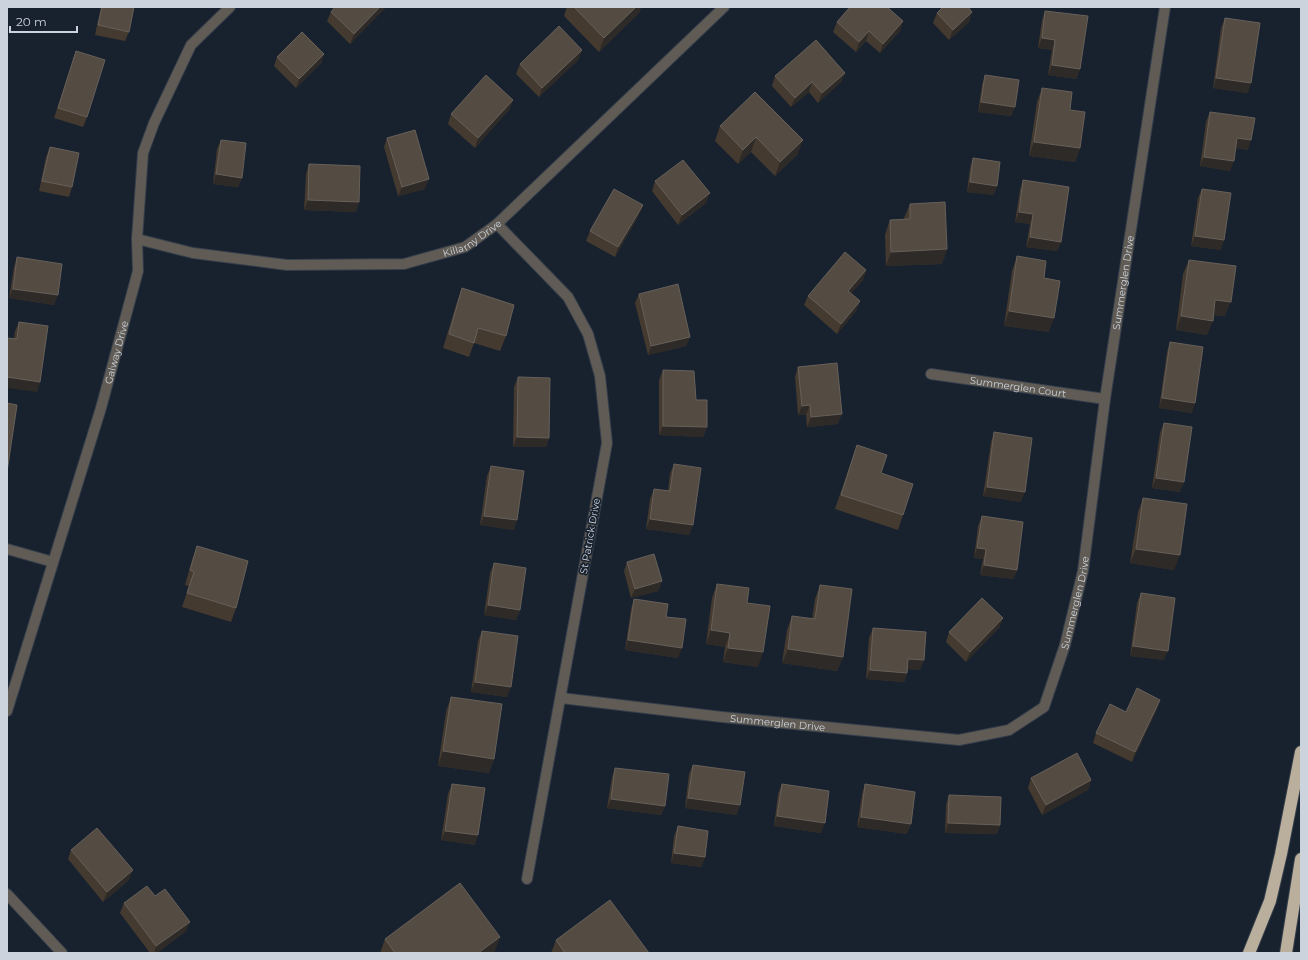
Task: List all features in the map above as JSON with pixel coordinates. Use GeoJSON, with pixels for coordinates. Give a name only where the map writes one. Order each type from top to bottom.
{"type":"FeatureCollection","features":[{"type":"Feature","properties":{"kind":"highway"},"geometry":{"type":"LineString","coordinates":[[1249,953],[1270,901],[1301,752]]}},
{"type":"Feature","properties":{"kind":"highway"},"geometry":{"type":"LineString","coordinates":[[1286,953],[1301,859]]}},
{"type":"Feature","properties":{"kind":"street","name":"Galway Drive"},"geometry":{"type":"LineString","coordinates":[[7,712],[101,408],[138,271],[137,238],[143,153],[154,123],[191,45],[230,7]]}},
{"type":"Feature","properties":{"kind":"street","name":"Killarny Drive"},"geometry":{"type":"LineString","coordinates":[[137,238],[194,253],[287,265],[404,264],[465,247],[497,224],[724,7]]}},
{"type":"Feature","properties":{"kind":"street","name":"Summerglen Drive"},"geometry":{"type":"LineString","coordinates":[[560,698],[722,717],[959,740],[1009,730],[1044,707],[1065,645],[1083,571],[1105,400],[1164,7]]}},
{"type":"Feature","properties":{"kind":"street","name":"St Patrick Drive"},"geometry":{"type":"LineString","coordinates":[[497,224],[568,297],[588,334],[600,376],[607,443],[527,879]]}},
{"type":"Feature","properties":{"kind":"street","name":"Summerglen Court"},"geometry":{"type":"LineString","coordinates":[[931,374],[1105,400]]}},
{"type":"Feature","properties":{"kind":"street"},"geometry":{"type":"LineString","coordinates":[[7,549],[53,562]]}},
{"type":"Feature","properties":{"kind":"street"},"geometry":{"type":"LineString","coordinates":[[7,894],[62,953]]}},
{"type":"Feature","properties":{"kind":"building"},"geometry":{"type":"Polygon","coordinates":[[[102,7],[134,7],[129,32],[98,25],[102,7]]]}},
{"type":"Feature","properties":{"kind":"building"},"geometry":{"type":"Polygon","coordinates":[[[335,7],[380,7],[354,34],[331,12],[335,7]]]}},
{"type":"Feature","properties":{"kind":"building"},"geometry":{"type":"Polygon","coordinates":[[[574,7],[636,7],[604,38],[574,7]]]}},
{"type":"Feature","properties":{"kind":"building"},"geometry":{"type":"Polygon","coordinates":[[[850,7],[887,7],[903,21],[883,44],[869,31],[859,42],[837,22],[850,7]]]}},
{"type":"Feature","properties":{"kind":"building"},"geometry":{"type":"Polygon","coordinates":[[[943,7],[968,7],[972,12],[953,30],[937,13],[943,7]]]}},
{"type":"Feature","properties":{"kind":"building"},"geometry":{"type":"Polygon","coordinates":[[[1045,11],[1088,16],[1080,69],[1052,65],[1055,40],[1042,38],[1045,11]]]}},
{"type":"Feature","properties":{"kind":"building"},"geometry":{"type":"Polygon","coordinates":[[[1225,18],[1260,23],[1251,83],[1216,78],[1225,18]]]}},
{"type":"Feature","properties":{"kind":"building"},"geometry":{"type":"Polygon","coordinates":[[[559,26],[582,50],[542,88],[520,64],[559,26]]]}},
{"type":"Feature","properties":{"kind":"building"},"geometry":{"type":"Polygon","coordinates":[[[302,32],[324,54],[299,79],[277,57],[302,32]]]}},
{"type":"Feature","properties":{"kind":"building"},"geometry":{"type":"Polygon","coordinates":[[[816,40],[845,73],[822,93],[812,82],[795,98],[775,76],[816,40]]]}},
{"type":"Feature","properties":{"kind":"building"},"geometry":{"type":"Polygon","coordinates":[[[76,51],[105,60],[87,117],[58,108],[76,51]]]}},
{"type":"Feature","properties":{"kind":"building"},"geometry":{"type":"Polygon","coordinates":[[[486,75],[513,100],[478,138],[451,114],[486,75]]]}},
{"type":"Feature","properties":{"kind":"building"},"geometry":{"type":"Polygon","coordinates":[[[985,75],[1019,80],[1015,107],[981,102],[985,75]]]}},
{"type":"Feature","properties":{"kind":"building"},"geometry":{"type":"Polygon","coordinates":[[[1042,88],[1072,92],[1070,110],[1085,112],[1080,148],[1034,142],[1042,88]]]}},
{"type":"Feature","properties":{"kind":"building"},"geometry":{"type":"Polygon","coordinates":[[[755,92],[803,140],[780,162],[756,137],[743,150],[720,126],[755,92]]]}},
{"type":"Feature","properties":{"kind":"building"},"geometry":{"type":"Polygon","coordinates":[[[1210,112],[1255,118],[1251,140],[1237,138],[1234,161],[1204,157],[1210,112]]]}},
{"type":"Feature","properties":{"kind":"building"},"geometry":{"type":"Polygon","coordinates":[[[415,130],[429,179],[402,187],[387,138],[415,130]]]}},
{"type":"Feature","properties":{"kind":"building"},"geometry":{"type":"Polygon","coordinates":[[[221,140],[246,143],[242,178],[216,174],[221,140]]]}},
{"type":"Feature","properties":{"kind":"building"},"geometry":{"type":"Polygon","coordinates":[[[50,147],[79,153],[72,187],[42,181],[50,147]]]}},
{"type":"Feature","properties":{"kind":"building"},"geometry":{"type":"Polygon","coordinates":[[[973,158],[1000,162],[997,186],[970,182],[973,158]]]}},
{"type":"Feature","properties":{"kind":"building"},"geometry":{"type":"Polygon","coordinates":[[[683,160],[710,193],[682,215],[655,181],[683,160]]]}},
{"type":"Feature","properties":{"kind":"building"},"geometry":{"type":"Polygon","coordinates":[[[309,164],[360,166],[359,202],[308,200],[309,164]]]}},
{"type":"Feature","properties":{"kind":"building"},"geometry":{"type":"Polygon","coordinates":[[[1023,180],[1069,187],[1061,242],[1030,237],[1033,214],[1019,212],[1023,180]]]}},
{"type":"Feature","properties":{"kind":"building"},"geometry":{"type":"Polygon","coordinates":[[[614,189],[643,205],[618,247],[590,231],[614,189]]]}},
{"type":"Feature","properties":{"kind":"building"},"geometry":{"type":"Polygon","coordinates":[[[1202,189],[1231,193],[1224,240],[1195,236],[1202,189]]]}},
{"type":"Feature","properties":{"kind":"building"},"geometry":{"type":"Polygon","coordinates":[[[945,202],[947,249],[891,252],[890,220],[910,219],[910,204],[945,202]]]}},
{"type":"Feature","properties":{"kind":"building"},"geometry":{"type":"Polygon","coordinates":[[[845,252],[866,270],[848,291],[860,301],[841,324],[808,296],[845,252]]]}},
{"type":"Feature","properties":{"kind":"building"},"geometry":{"type":"Polygon","coordinates":[[[1017,256],[1046,261],[1044,278],[1060,281],[1054,318],[1009,311],[1017,256]]]}},
{"type":"Feature","properties":{"kind":"building"},"geometry":{"type":"Polygon","coordinates":[[[17,257],[62,264],[58,295],[13,289],[17,257]]]}},
{"type":"Feature","properties":{"kind":"building"},"geometry":{"type":"Polygon","coordinates":[[[1189,260],[1236,266],[1231,302],[1215,300],[1213,321],[1181,316],[1189,260]]]}},
{"type":"Feature","properties":{"kind":"building"},"geometry":{"type":"Polygon","coordinates":[[[678,284],[690,337],[651,346],[639,294],[678,284]]]}},
{"type":"Feature","properties":{"kind":"building"},"geometry":{"type":"Polygon","coordinates":[[[462,288],[514,305],[506,336],[478,328],[474,343],[449,334],[462,288]]]}},
{"type":"Feature","properties":{"kind":"building"},"geometry":{"type":"Polygon","coordinates":[[[19,322],[48,326],[40,382],[7,377],[7,338],[17,339],[19,322]]]}},
{"type":"Feature","properties":{"kind":"building"},"geometry":{"type":"Polygon","coordinates":[[[1170,342],[1203,347],[1195,403],[1162,398],[1170,342]]]}},
{"type":"Feature","properties":{"kind":"building"},"geometry":{"type":"Polygon","coordinates":[[[837,363],[842,414],[811,417],[810,405],[802,406],[798,367],[837,363]]]}},
{"type":"Feature","properties":{"kind":"building"},"geometry":{"type":"Polygon","coordinates":[[[663,370],[694,371],[696,400],[707,400],[707,427],[663,426],[663,370]]]}},
{"type":"Feature","properties":{"kind":"building"},"geometry":{"type":"Polygon","coordinates":[[[518,377],[550,378],[549,438],[517,437],[518,377]]]}},
{"type":"Feature","properties":{"kind":"building"},"geometry":{"type":"Polygon","coordinates":[[[7,403],[17,405],[7,472],[7,403]]]}},
{"type":"Feature","properties":{"kind":"building"},"geometry":{"type":"Polygon","coordinates":[[[1164,423],[1192,427],[1184,482],[1156,478],[1164,423]]]}},
{"type":"Feature","properties":{"kind":"building"},"geometry":{"type":"Polygon","coordinates":[[[994,432],[1032,438],[1025,492],[987,487],[994,432]]]}},
{"type":"Feature","properties":{"kind":"building"},"geometry":{"type":"Polygon","coordinates":[[[857,445],[887,455],[881,473],[913,484],[903,515],[841,495],[857,445]]]}},
{"type":"Feature","properties":{"kind":"building"},"geometry":{"type":"Polygon","coordinates":[[[674,464],[701,468],[693,525],[650,519],[654,489],[670,491],[674,464]]]}},
{"type":"Feature","properties":{"kind":"building"},"geometry":{"type":"Polygon","coordinates":[[[491,466],[524,471],[517,520],[484,516],[491,466]]]}},
{"type":"Feature","properties":{"kind":"building"},"geometry":{"type":"Polygon","coordinates":[[[1143,498],[1187,504],[1180,555],[1136,549],[1143,498]]]}},
{"type":"Feature","properties":{"kind":"building"},"geometry":{"type":"Polygon","coordinates":[[[982,516],[1023,522],[1017,570],[984,565],[986,549],[977,548],[982,516]]]}},
{"type":"Feature","properties":{"kind":"building"},"geometry":{"type":"Polygon","coordinates":[[[197,546],[248,561],[236,608],[187,593],[194,572],[190,570],[197,546]]]}},
{"type":"Feature","properties":{"kind":"building"},"geometry":{"type":"Polygon","coordinates":[[[654,554],[662,581],[635,589],[627,562],[654,554]]]}},
{"type":"Feature","properties":{"kind":"building"},"geometry":{"type":"Polygon","coordinates":[[[494,563],[526,568],[520,610],[488,605],[494,563]]]}},
{"type":"Feature","properties":{"kind":"building"},"geometry":{"type":"Polygon","coordinates":[[[717,584],[749,588],[747,603],[770,606],[763,652],[728,648],[730,633],[711,630],[717,584]]]}},
{"type":"Feature","properties":{"kind":"building"},"geometry":{"type":"Polygon","coordinates":[[[820,585],[852,589],[843,657],[788,649],[792,616],[815,619],[820,585]]]}},
{"type":"Feature","properties":{"kind":"building"},"geometry":{"type":"Polygon","coordinates":[[[1141,593],[1175,598],[1168,651],[1133,646],[1141,593]]]}},
{"type":"Feature","properties":{"kind":"building"},"geometry":{"type":"Polygon","coordinates":[[[982,598],[1003,618],[970,652],[949,632],[982,598]]]}},
{"type":"Feature","properties":{"kind":"building"},"geometry":{"type":"Polygon","coordinates":[[[634,599],[668,604],[666,617],[686,619],[682,648],[628,640],[634,599]]]}},
{"type":"Feature","properties":{"kind":"building"},"geometry":{"type":"Polygon","coordinates":[[[873,628],[926,632],[924,660],[908,659],[907,673],[870,670],[873,628]]]}},
{"type":"Feature","properties":{"kind":"building"},"geometry":{"type":"Polygon","coordinates":[[[482,631],[518,636],[511,687],[475,682],[482,631]]]}},
{"type":"Feature","properties":{"kind":"building"},"geometry":{"type":"Polygon","coordinates":[[[1137,688],[1160,700],[1135,752],[1096,733],[1110,704],[1126,712],[1137,688]]]}},
{"type":"Feature","properties":{"kind":"building"},"geometry":{"type":"Polygon","coordinates":[[[451,697],[502,704],[494,759],[443,751],[451,697]]]}},
{"type":"Feature","properties":{"kind":"building"},"geometry":{"type":"Polygon","coordinates":[[[1077,753],[1091,780],[1046,805],[1031,778],[1077,753]]]}},
{"type":"Feature","properties":{"kind":"building"},"geometry":{"type":"Polygon","coordinates":[[[693,765],[745,772],[740,805],[688,798],[693,765]]]}},
{"type":"Feature","properties":{"kind":"building"},"geometry":{"type":"Polygon","coordinates":[[[615,768],[669,774],[665,806],[611,799],[615,768]]]}},
{"type":"Feature","properties":{"kind":"building"},"geometry":{"type":"Polygon","coordinates":[[[452,784],[485,788],[478,835],[445,831],[452,784]]]}},
{"type":"Feature","properties":{"kind":"building"},"geometry":{"type":"Polygon","coordinates":[[[782,784],[829,791],[825,823],[777,816],[782,784]]]}},
{"type":"Feature","properties":{"kind":"building"},"geometry":{"type":"Polygon","coordinates":[[[865,784],[915,792],[911,824],[861,817],[865,784]]]}},
{"type":"Feature","properties":{"kind":"building"},"geometry":{"type":"Polygon","coordinates":[[[949,795],[1001,797],[1000,825],[948,823],[949,795]]]}},
{"type":"Feature","properties":{"kind":"building"},"geometry":{"type":"Polygon","coordinates":[[[678,826],[708,831],[705,857],[674,853],[678,826]]]}},
{"type":"Feature","properties":{"kind":"building"},"geometry":{"type":"Polygon","coordinates":[[[97,828],[133,870],[107,892],[71,850],[97,828]]]}},
{"type":"Feature","properties":{"kind":"building"},"geometry":{"type":"Polygon","coordinates":[[[460,883],[500,937],[478,953],[395,953],[385,939],[460,883]]]}},
{"type":"Feature","properties":{"kind":"building"},"geometry":{"type":"Polygon","coordinates":[[[147,886],[155,896],[165,889],[190,922],[156,946],[124,903],[147,886]]]}},
{"type":"Feature","properties":{"kind":"building"},"geometry":{"type":"Polygon","coordinates":[[[610,900],[649,953],[565,953],[556,940],[610,900]]]}}]}
